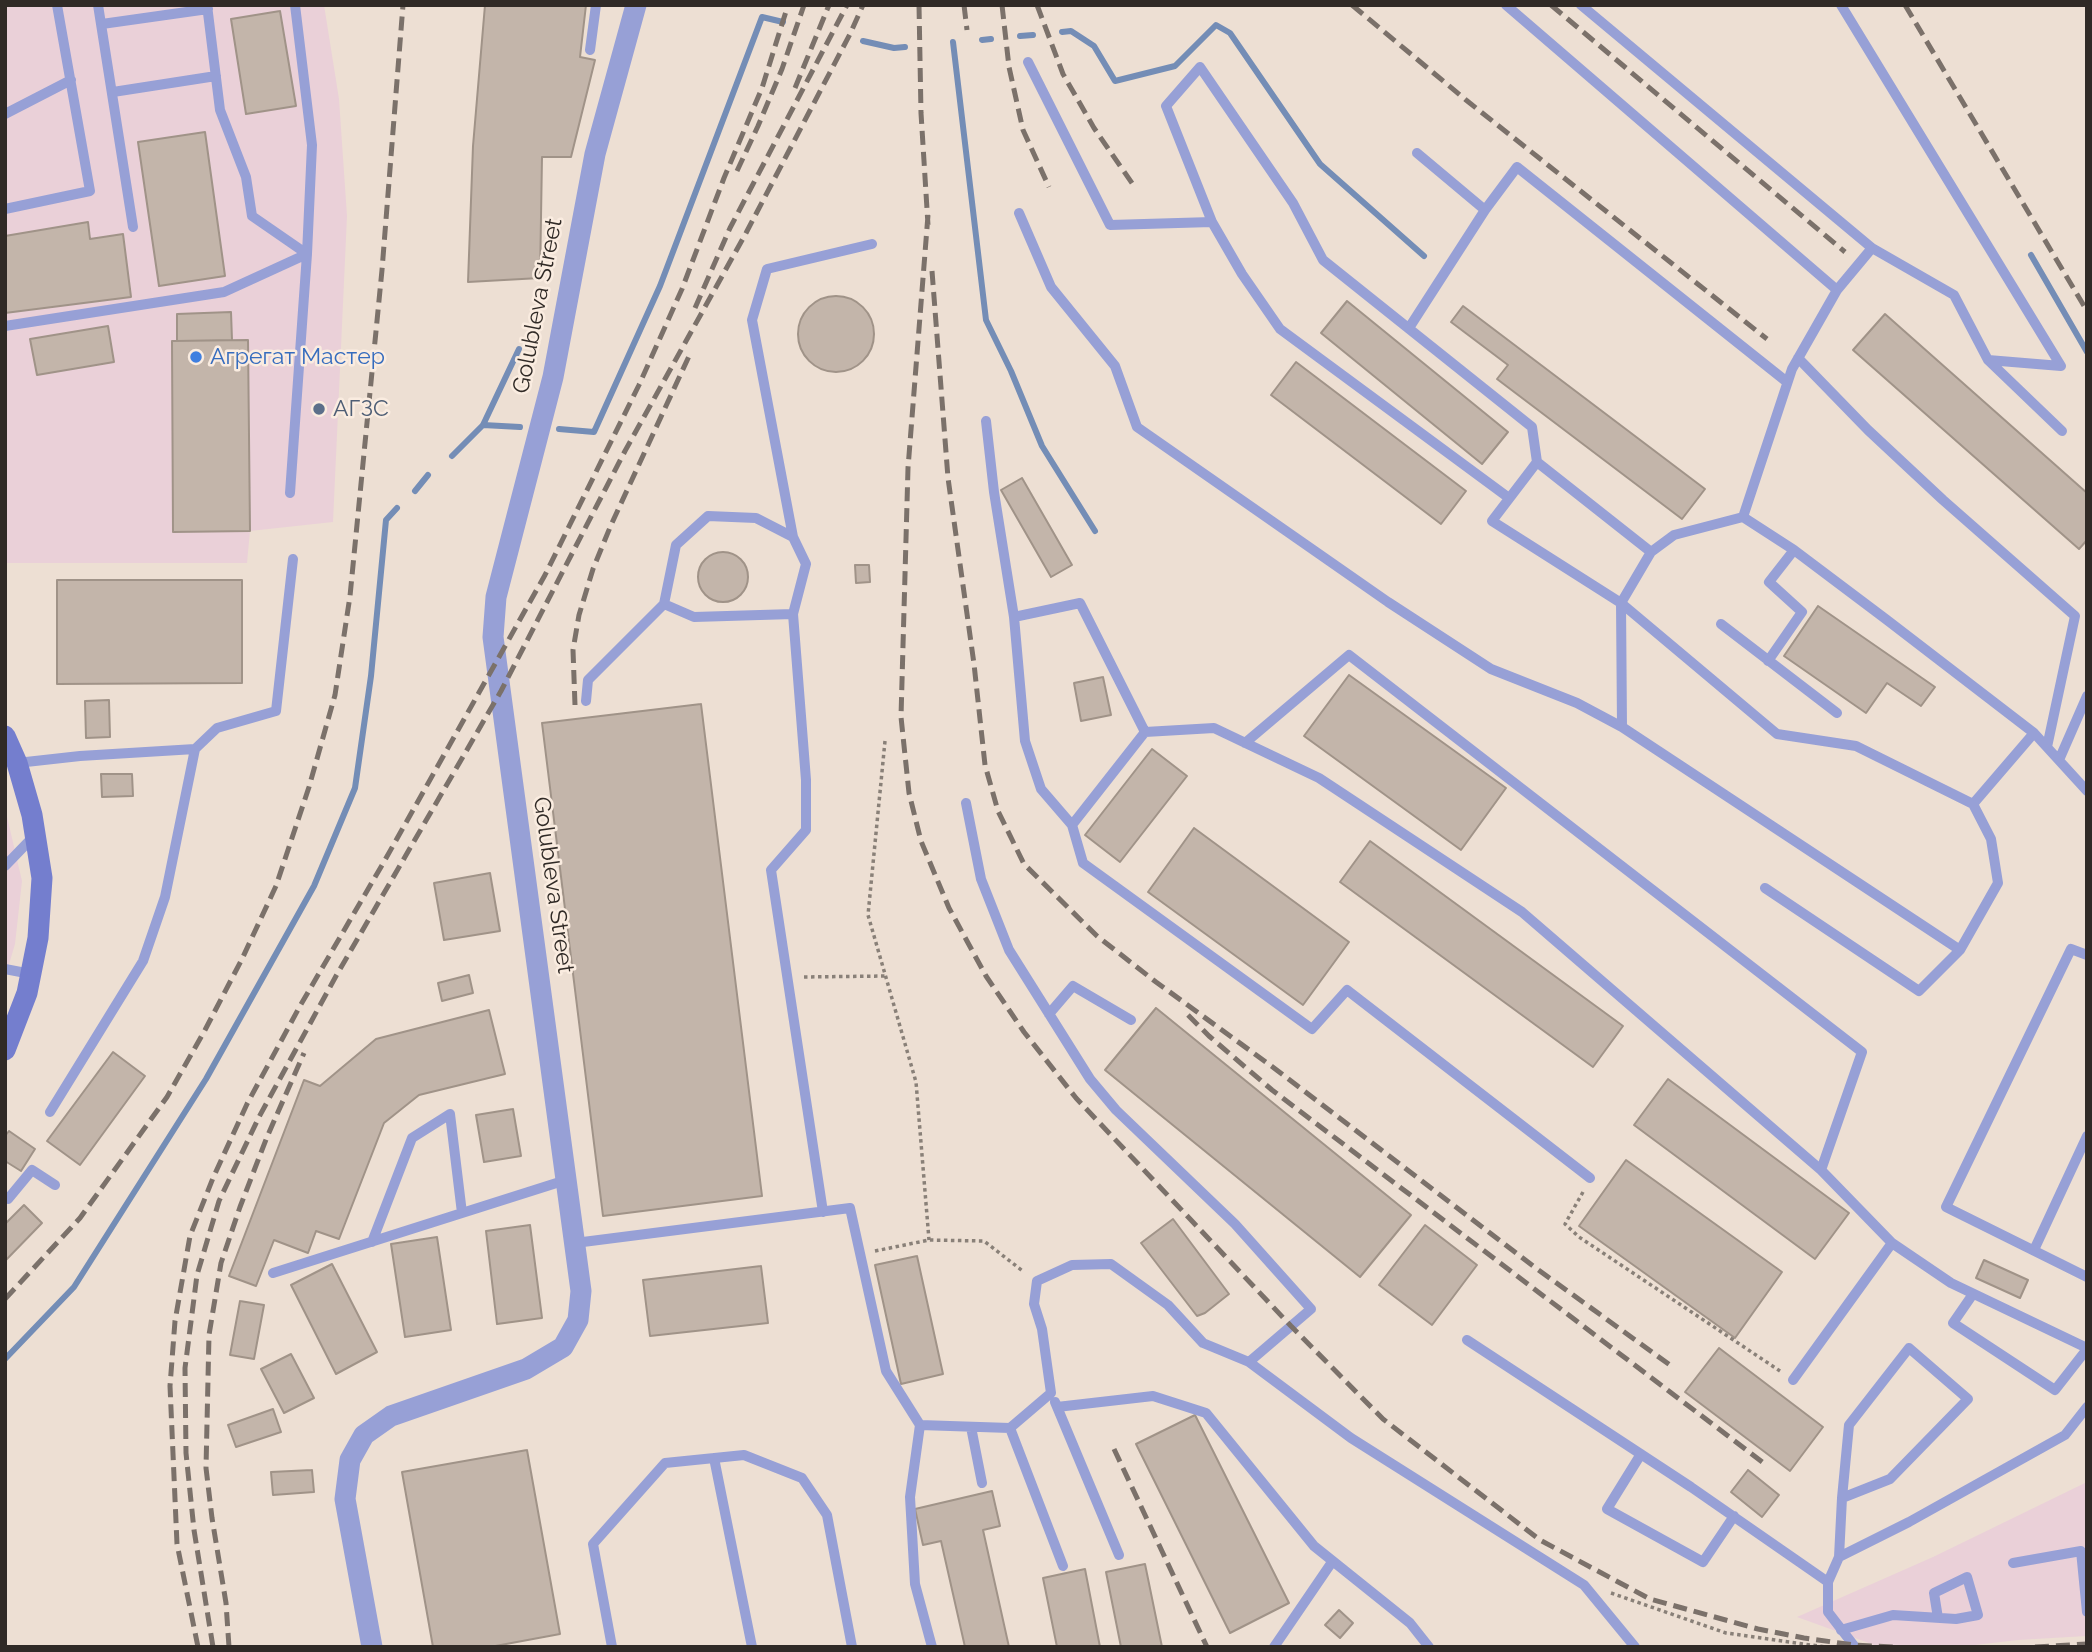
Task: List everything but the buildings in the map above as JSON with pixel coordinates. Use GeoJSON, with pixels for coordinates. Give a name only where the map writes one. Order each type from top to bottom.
{"type":"FeatureCollection","features":[{"type":"Feature","properties":{"kind":"main road"},"geometry":{"type":"LineString","coordinates":[[5,736],[17,763],[32,815],[42,877],[37,938],[27,993],[5,1050]]}},
{"type":"Feature","properties":{"kind":"street","name":"Golubleva Street"},"geometry":{"type":"LineString","coordinates":[[372,1647],[345,1499],[350,1460],[364,1435],[391,1416],[526,1370],[563,1347],[578,1320],[581,1291],[493,637],[496,597],[553,377],[595,154],[636,5]]}},
{"type":"Feature","properties":{"kind":"lane"},"geometry":{"type":"LineString","coordinates":[[5,209],[90,191],[57,5]]}},
{"type":"Feature","properties":{"kind":"lane"},"geometry":{"type":"LineString","coordinates":[[98,5],[134,227]]}},
{"type":"Feature","properties":{"kind":"lane"},"geometry":{"type":"LineString","coordinates":[[290,493],[312,145],[295,5]]}},
{"type":"Feature","properties":{"kind":"lane"},"geometry":{"type":"LineString","coordinates":[[590,50],[596,5]]}},
{"type":"Feature","properties":{"kind":"lane"},"geometry":{"type":"LineString","coordinates":[[1506,5],[1838,290]]}},
{"type":"Feature","properties":{"kind":"lane"},"geometry":{"type":"LineString","coordinates":[[1581,5],[1872,248],[1954,295],[1988,360],[2062,431]]}},
{"type":"Feature","properties":{"kind":"lane"},"geometry":{"type":"LineString","coordinates":[[1841,5],[2061,366],[1988,360]]}},
{"type":"Feature","properties":{"kind":"lane"},"geometry":{"type":"LineString","coordinates":[[102,24],[207,7],[220,110],[246,177],[253,216],[307,254]]}},
{"type":"Feature","properties":{"kind":"lane"},"geometry":{"type":"LineString","coordinates":[[1028,62],[1110,225],[1212,222]]}},
{"type":"Feature","properties":{"kind":"lane"},"geometry":{"type":"LineString","coordinates":[[1509,498],[1280,329],[1242,274],[1212,222],[1166,106],[1200,67],[1293,204],[1323,260],[1532,427],[1537,462],[1651,552]]}},
{"type":"Feature","properties":{"kind":"lane"},"geometry":{"type":"LineString","coordinates":[[113,92],[216,76]]}},
{"type":"Feature","properties":{"kind":"lane"},"geometry":{"type":"LineString","coordinates":[[5,114],[71,80]]}},
{"type":"Feature","properties":{"kind":"lane"},"geometry":{"type":"LineString","coordinates":[[1417,153],[1485,210]]}},
{"type":"Feature","properties":{"kind":"lane"},"geometry":{"type":"LineString","coordinates":[[1409,328],[1485,210],[1517,167],[1787,382]]}},
{"type":"Feature","properties":{"kind":"lane"},"geometry":{"type":"LineString","coordinates":[[1019,213],[1051,287],[1115,366],[1137,427],[1388,602],[1491,669],[1577,703],[1622,727],[1960,950]]}},
{"type":"Feature","properties":{"kind":"lane"},"geometry":{"type":"LineString","coordinates":[[823,1212],[771,870],[806,830],[806,780],[793,614],[806,564],[793,537],[752,320],[767,269],[872,244]]}},
{"type":"Feature","properties":{"kind":"lane"},"geometry":{"type":"LineString","coordinates":[[1743,517],[1787,382],[1798,358],[1838,290],[1872,248]]}},
{"type":"Feature","properties":{"kind":"lane"},"geometry":{"type":"LineString","coordinates":[[5,326],[225,292],[307,254]]}},
{"type":"Feature","properties":{"kind":"lane"},"geometry":{"type":"LineString","coordinates":[[1798,358],[1914,474],[2075,616],[2046,747]]}},
{"type":"Feature","properties":{"kind":"lane"},"geometry":{"type":"LineString","coordinates":[[986,421],[994,492],[1014,617],[1025,740],[1041,789],[1072,824],[1083,863],[1311,1030],[1348,990],[1590,1178]]}},
{"type":"Feature","properties":{"kind":"lane"},"geometry":{"type":"LineString","coordinates":[[1537,462],[1492,521],[1621,603],[1777,734],[1856,746],[1973,804],[1991,839],[1998,883],[1960,950],[1920,990],[1765,888]]}},
{"type":"Feature","properties":{"kind":"lane"},"geometry":{"type":"LineString","coordinates":[[586,701],[588,680],[664,604],[676,545],[708,516],[756,519],[793,537]]}},
{"type":"Feature","properties":{"kind":"lane"},"geometry":{"type":"LineString","coordinates":[[1622,727],[1621,603],[1651,552],[1674,535],[1743,517],[1887,620],[2034,733],[2087,791]]}},
{"type":"Feature","properties":{"kind":"lane"},"geometry":{"type":"LineString","coordinates":[[1768,661],[1802,612],[1769,582],[1794,551]]}},
{"type":"Feature","properties":{"kind":"lane"},"geometry":{"type":"LineString","coordinates":[[50,1112],[143,961],[165,897],[195,749],[217,728],[276,711],[293,559]]}},
{"type":"Feature","properties":{"kind":"lane"},"geometry":{"type":"LineString","coordinates":[[1014,617],[1080,603],[1145,733]]}},
{"type":"Feature","properties":{"kind":"lane"},"geometry":{"type":"LineString","coordinates":[[664,604],[694,617],[793,614]]}},
{"type":"Feature","properties":{"kind":"lane"},"geometry":{"type":"LineString","coordinates":[[1721,624],[1836,713]]}},
{"type":"Feature","properties":{"kind":"lane"},"geometry":{"type":"LineString","coordinates":[[1245,743],[1349,655],[1862,1052],[1822,1170]]}},
{"type":"Feature","properties":{"kind":"lane"},"geometry":{"type":"LineString","coordinates":[[2059,760],[2087,696]]}},
{"type":"Feature","properties":{"kind":"lane"},"geometry":{"type":"LineString","coordinates":[[1072,824],[1145,733],[1214,728],[1318,778],[1522,912],[1822,1170],[1892,1243],[1951,1283],[2087,1348],[2055,1390],[1953,1323],[1973,1294]]}},
{"type":"Feature","properties":{"kind":"lane"},"geometry":{"type":"LineString","coordinates":[[1973,804],[2034,733]]}},
{"type":"Feature","properties":{"kind":"lane"},"geometry":{"type":"LineString","coordinates":[[17,763],[195,749]]}},
{"type":"Feature","properties":{"kind":"lane"},"geometry":{"type":"LineString","coordinates":[[966,803],[981,879],[1009,950],[1090,1079],[1116,1110],[1235,1224],[1311,1309],[1250,1362]]}},
{"type":"Feature","properties":{"kind":"lane"},"geometry":{"type":"LineString","coordinates":[[5,866],[35,835]]}},
{"type":"Feature","properties":{"kind":"lane"},"geometry":{"type":"LineString","coordinates":[[2087,955],[2071,949],[1947,1207],[2087,1277]]}},
{"type":"Feature","properties":{"kind":"lane"},"geometry":{"type":"LineString","coordinates":[[5,969],[31,974]]}},
{"type":"Feature","properties":{"kind":"lane"},"geometry":{"type":"LineString","coordinates":[[1049,1014],[1073,986],[1131,1020]]}},
{"type":"Feature","properties":{"kind":"lane"},"geometry":{"type":"LineString","coordinates":[[372,1242],[412,1138],[450,1114],[462,1213]]}},
{"type":"Feature","properties":{"kind":"lane"},"geometry":{"type":"LineString","coordinates":[[2034,1250],[2087,1136]]}},
{"type":"Feature","properties":{"kind":"lane"},"geometry":{"type":"LineString","coordinates":[[6,1199],[32,1170],[55,1185]]}},
{"type":"Feature","properties":{"kind":"lane"},"geometry":{"type":"LineString","coordinates":[[273,1273],[566,1180]]}},
{"type":"Feature","properties":{"kind":"lane"},"geometry":{"type":"LineString","coordinates":[[575,1243],[850,1208],[886,1371],[920,1425],[910,1497],[915,1584],[932,1647]]}},
{"type":"Feature","properties":{"kind":"lane"},"geometry":{"type":"LineString","coordinates":[[1793,1380],[1892,1243]]}},
{"type":"Feature","properties":{"kind":"lane"},"geometry":{"type":"LineString","coordinates":[[1119,1555],[1051,1393],[1042,1329],[1034,1304],[1037,1281],[1072,1265],[1111,1264],[1168,1305],[1203,1343],[1250,1362],[1351,1438],[1584,1585],[1635,1647]]}},
{"type":"Feature","properties":{"kind":"lane"},"geometry":{"type":"LineString","coordinates":[[1467,1340],[1734,1516],[1828,1582]]}},
{"type":"Feature","properties":{"kind":"lane"},"geometry":{"type":"LineString","coordinates":[[1842,1499],[1890,1479],[1968,1399],[1909,1348],[1849,1425],[1842,1499],[1839,1556],[1828,1582],[1828,1612],[1855,1647]]}},
{"type":"Feature","properties":{"kind":"lane"},"geometry":{"type":"LineString","coordinates":[[920,1425],[1010,1429],[1051,1393]]}},
{"type":"Feature","properties":{"kind":"lane"},"geometry":{"type":"LineString","coordinates":[[1057,1406],[1153,1396],[1206,1413],[1314,1546],[1410,1623],[1429,1647]]}},
{"type":"Feature","properties":{"kind":"lane"},"geometry":{"type":"LineString","coordinates":[[1839,1556],[1909,1522],[2065,1435],[2087,1406]]}},
{"type":"Feature","properties":{"kind":"lane"},"geometry":{"type":"LineString","coordinates":[[971,1427],[982,1483]]}},
{"type":"Feature","properties":{"kind":"lane"},"geometry":{"type":"LineString","coordinates":[[1010,1429],[1063,1566]]}},
{"type":"Feature","properties":{"kind":"lane"},"geometry":{"type":"LineString","coordinates":[[1641,1454],[1607,1509],[1703,1562],[1734,1516]]}},
{"type":"Feature","properties":{"kind":"lane"},"geometry":{"type":"LineString","coordinates":[[612,1647],[593,1544],[666,1463],[744,1455],[802,1478],[827,1515],[852,1647]]}},
{"type":"Feature","properties":{"kind":"lane"},"geometry":{"type":"LineString","coordinates":[[714,1458],[752,1647]]}},
{"type":"Feature","properties":{"kind":"lane"},"geometry":{"type":"LineString","coordinates":[[2013,1563],[2081,1551],[2087,1612]]}},
{"type":"Feature","properties":{"kind":"lane"},"geometry":{"type":"LineString","coordinates":[[1274,1647],[1332,1562]]}},
{"type":"Feature","properties":{"kind":"lane"},"geometry":{"type":"LineString","coordinates":[[1841,1630],[1893,1615],[1938,1618],[1956,1619],[1978,1615],[1967,1577],[1934,1593],[1938,1618]]}},
{"type":"Feature","properties":{"kind":"path"},"geometry":{"type":"LineString","coordinates":[[885,741],[868,915],[916,1082],[929,1240]]}},
{"type":"Feature","properties":{"kind":"path"},"geometry":{"type":"LineString","coordinates":[[787,977],[886,976]]}},
{"type":"Feature","properties":{"kind":"path"},"geometry":{"type":"LineString","coordinates":[[1590,1178],[1565,1224],[1579,1237],[1793,1380]]}},
{"type":"Feature","properties":{"kind":"path"},"geometry":{"type":"LineString","coordinates":[[860,1254],[929,1240],[984,1241],[1037,1281]]}},
{"type":"Feature","properties":{"kind":"path"},"geometry":{"type":"LineString","coordinates":[[1584,1585],[1726,1633],[1825,1647]]}},
{"type":"Feature","properties":{"kind":"shaded area"},"geometry":{"type":"Polygon","coordinates":[[[5,5],[324,5],[339,99],[347,216],[333,522],[250,531],[247,563],[5,563],[5,5]]]}},
{"type":"Feature","properties":{"kind":"shaded area"},"geometry":{"type":"Polygon","coordinates":[[[5,808],[22,881],[15,944],[5,978],[5,808]]]}},
{"type":"Feature","properties":{"kind":"shaded area"},"geometry":{"type":"Polygon","coordinates":[[[2087,1482],[2087,1636],[1958,1647],[1880,1647],[1797,1617],[1933,1557],[2087,1482]]]}},
{"type":"Feature","properties":{"kind":"waterway"},"geometry":{"type":"LineString","coordinates":[[559,429],[594,432],[660,286],[762,17],[783,22]]}},
{"type":"Feature","properties":{"kind":"waterway"},"geometry":{"type":"LineString","coordinates":[[1062,32],[1071,31],[1094,46],[1115,81],[1175,66],[1216,25],[1230,33],[1320,164],[1424,256]]}},
{"type":"Feature","properties":{"kind":"waterway"},"geometry":{"type":"LineString","coordinates":[[1020,36],[1033,35]]}},
{"type":"Feature","properties":{"kind":"waterway"},"geometry":{"type":"LineString","coordinates":[[982,40],[991,39]]}},
{"type":"Feature","properties":{"kind":"waterway"},"geometry":{"type":"LineString","coordinates":[[863,41],[894,48],[905,47]]}},
{"type":"Feature","properties":{"kind":"waterway"},"geometry":{"type":"LineString","coordinates":[[953,42],[986,320],[1011,371],[1042,446],[1095,531]]}},
{"type":"Feature","properties":{"kind":"waterway"},"geometry":{"type":"LineString","coordinates":[[2031,255],[2087,352]]}},
{"type":"Feature","properties":{"kind":"waterway"},"geometry":{"type":"LineString","coordinates":[[452,456],[483,425],[519,349]]}},
{"type":"Feature","properties":{"kind":"waterway"},"geometry":{"type":"LineString","coordinates":[[483,425],[520,427]]}},
{"type":"Feature","properties":{"kind":"waterway"},"geometry":{"type":"LineString","coordinates":[[415,491],[428,475]]}},
{"type":"Feature","properties":{"kind":"waterway"},"geometry":{"type":"LineString","coordinates":[[5,1359],[74,1287],[206,1079],[314,886],[355,788],[371,676],[386,520],[397,508]]}},
{"type":"Feature","properties":{"kind":"railway"},"geometry":{"type":"LineString","coordinates":[[5,1299],[80,1218],[167,1097],[242,959],[276,886],[309,787],[335,695],[350,596],[382,270],[403,5]]}},
{"type":"Feature","properties":{"kind":"railway"},"geometry":{"type":"LineString","coordinates":[[198,1647],[177,1544],[170,1386],[175,1321],[190,1236],[247,1104],[545,575],[639,385],[682,289],[762,88],[788,5]]}},
{"type":"Feature","properties":{"kind":"railway"},"geometry":{"type":"LineString","coordinates":[[737,171],[782,69],[804,5]]}},
{"type":"Feature","properties":{"kind":"railway"},"geometry":{"type":"LineString","coordinates":[[795,88],[829,5]]}},
{"type":"Feature","properties":{"kind":"railway"},"geometry":{"type":"LineString","coordinates":[[695,308],[730,228],[847,5]]}},
{"type":"Feature","properties":{"kind":"railway"},"geometry":{"type":"LineString","coordinates":[[213,1647],[194,1530],[186,1453],[185,1368],[197,1275],[219,1201],[259,1117],[336,976],[501,691],[625,451],[746,233],[863,5]]}},
{"type":"Feature","properties":{"kind":"railway"},"geometry":{"type":"LineString","coordinates":[[919,5],[921,113],[928,225]]}},
{"type":"Feature","properties":{"kind":"railway"},"geometry":{"type":"LineString","coordinates":[[964,5],[967,30]]}},
{"type":"Feature","properties":{"kind":"railway"},"geometry":{"type":"LineString","coordinates":[[1002,5],[1009,67],[1023,130],[1049,187]]}},
{"type":"Feature","properties":{"kind":"railway"},"geometry":{"type":"LineString","coordinates":[[1037,5],[1063,74],[1094,128],[1134,186]]}},
{"type":"Feature","properties":{"kind":"railway"},"geometry":{"type":"LineString","coordinates":[[1352,5],[1466,100],[1767,339]]}},
{"type":"Feature","properties":{"kind":"railway"},"geometry":{"type":"LineString","coordinates":[[1551,5],[1845,252]]}},
{"type":"Feature","properties":{"kind":"railway"},"geometry":{"type":"LineString","coordinates":[[1905,5],[2087,311]]}},
{"type":"Feature","properties":{"kind":"railway"},"geometry":{"type":"LineString","coordinates":[[928,215],[908,468],[901,717],[909,793],[921,841],[949,908],[986,976],[1024,1032],[1076,1098],[1291,1326],[1383,1419],[1540,1540],[1650,1599],[1758,1629],[1854,1645],[1894,1647]]}},
{"type":"Feature","properties":{"kind":"railway"},"geometry":{"type":"LineString","coordinates":[[932,271],[948,478],[985,765],[998,811],[1024,864],[1097,936],[1156,982],[1274,1068],[1533,1266],[1674,1368]]}},
{"type":"Feature","properties":{"kind":"railway"},"geometry":{"type":"LineString","coordinates":[[575,705],[573,650],[579,615],[593,569],[690,354]]}},
{"type":"Feature","properties":{"kind":"railway"},"geometry":{"type":"LineString","coordinates":[[1188,1015],[1272,1090],[1765,1464]]}},
{"type":"Feature","properties":{"kind":"railway"},"geometry":{"type":"LineString","coordinates":[[229,1647],[226,1603],[206,1468],[209,1335],[221,1263],[267,1137],[304,1053]]}},
{"type":"Feature","properties":{"kind":"railway"},"geometry":{"type":"LineString","coordinates":[[1114,1449],[1207,1647]]}},
{"type":"Feature","properties":{"kind":"railway"},"geometry":{"type":"LineString","coordinates":[[2035,1647],[2087,1644]]}},
{"type":"Feature","properties":{"kind":"place","name":"Агрегат Мастер"},"geometry":{"type":"Point","coordinates":[196,357]}},
{"type":"Feature","properties":{"kind":"place","name":"АГЗС"},"geometry":{"type":"Point","coordinates":[319,409]}}]}
